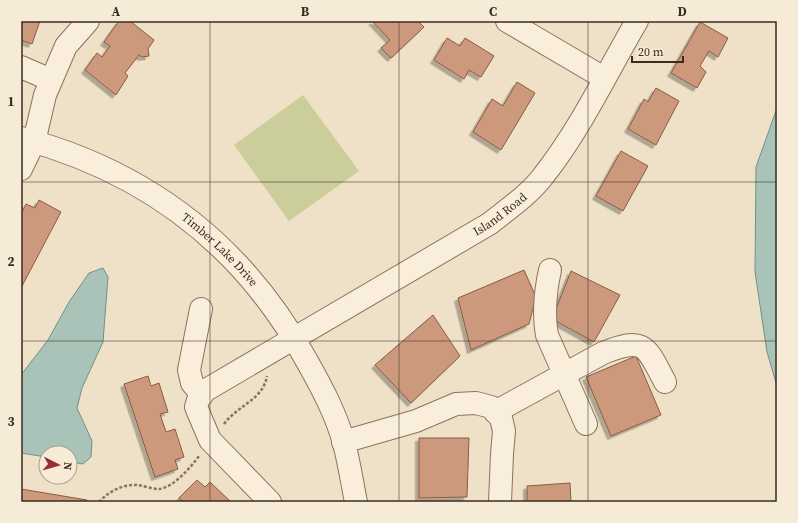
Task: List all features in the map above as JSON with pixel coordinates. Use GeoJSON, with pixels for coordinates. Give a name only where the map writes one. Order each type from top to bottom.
{"type":"FeatureCollection","features":[{"type":"Feature","properties":{"kind":"street"},"geometry":{"type":"LineString","coordinates":[[21,169],[27,140],[66,46],[88,21]]}},
{"type":"Feature","properties":{"kind":"street"},"geometry":{"type":"LineString","coordinates":[[507,21],[604,78]]}},
{"type":"Feature","properties":{"kind":"street","name":"Island Road"},"geometry":{"type":"LineString","coordinates":[[202,395],[206,390],[489,224],[518,202],[544,176],[564,148],[637,21]]}},
{"type":"Feature","properties":{"kind":"street"},"geometry":{"type":"LineString","coordinates":[[21,67],[51,80]]}},
{"type":"Feature","properties":{"kind":"street","name":"Timber Lake Drive"},"geometry":{"type":"LineString","coordinates":[[27,140],[89,161],[143,188],[190,221],[230,256],[262,291],[295,338],[327,397],[343,442],[356,502]]}},
{"type":"Feature","properties":{"kind":"street"},"geometry":{"type":"LineString","coordinates":[[550,270],[544,294],[547,336],[586,424]]}},
{"type":"Feature","properties":{"kind":"street"},"geometry":{"type":"LineString","coordinates":[[201,309],[189,370],[192,383],[202,395],[196,407],[210,440],[270,502]]}},
{"type":"Feature","properties":{"kind":"street"},"geometry":{"type":"LineString","coordinates":[[495,412],[603,353],[620,346],[632,344],[643,347],[649,351],[665,382]]}},
{"type":"Feature","properties":{"kind":"street"},"geometry":{"type":"LineString","coordinates":[[343,442],[416,421],[456,404],[476,403],[491,407],[501,418],[504,431],[500,502]]}},
{"type":"Feature","properties":{"kind":"green space"},"geometry":{"type":"Polygon","coordinates":[[[303,95],[359,171],[289,221],[234,145],[303,95]]]}},
{"type":"Feature","properties":{"kind":"shaded area"},"geometry":{"type":"Polygon","coordinates":[[[777,108],[777,386],[767,352],[755,272],[756,167],[777,108]]]}},
{"type":"Feature","properties":{"kind":"shaded area"},"geometry":{"type":"Polygon","coordinates":[[[103,268],[108,277],[103,342],[82,388],[77,408],[92,441],[91,457],[83,464],[78,463],[78,445],[38,445],[38,456],[21,453],[21,375],[48,340],[69,302],[89,273],[103,268]]]}},
{"type":"Feature","properties":{"kind":"building"},"geometry":{"type":"Polygon","coordinates":[[[21,21],[40,21],[32,44],[21,40],[21,21]]]}},
{"type":"Feature","properties":{"kind":"building"},"geometry":{"type":"Polygon","coordinates":[[[119,21],[130,21],[154,40],[148,49],[149,56],[142,57],[139,55],[125,73],[128,76],[116,95],[85,70],[97,53],[102,57],[110,46],[104,42],[119,21]]]}},
{"type":"Feature","properties":{"kind":"building"},"geometry":{"type":"Polygon","coordinates":[[[372,21],[418,21],[424,27],[391,58],[381,48],[390,40],[372,21]]]}},
{"type":"Feature","properties":{"kind":"building"},"geometry":{"type":"Polygon","coordinates":[[[700,22],[728,38],[718,57],[709,51],[700,66],[706,72],[697,88],[671,73],[700,22]]]}},
{"type":"Feature","properties":{"kind":"building"},"geometry":{"type":"Polygon","coordinates":[[[447,38],[460,46],[465,38],[494,56],[481,77],[469,70],[464,79],[434,60],[447,38]]]}},
{"type":"Feature","properties":{"kind":"building"},"geometry":{"type":"Polygon","coordinates":[[[517,82],[535,93],[501,150],[473,132],[492,99],[503,106],[517,82]]]}},
{"type":"Feature","properties":{"kind":"building"},"geometry":{"type":"Polygon","coordinates":[[[656,88],[679,101],[656,145],[628,129],[644,99],[648,102],[656,88]]]}},
{"type":"Feature","properties":{"kind":"building"},"geometry":{"type":"Polygon","coordinates":[[[621,151],[648,166],[623,211],[596,196],[621,151]]]}},
{"type":"Feature","properties":{"kind":"building"},"geometry":{"type":"Polygon","coordinates":[[[39,200],[61,212],[21,288],[21,214],[26,204],[35,208],[39,200]]]}},
{"type":"Feature","properties":{"kind":"building"},"geometry":{"type":"Polygon","coordinates":[[[524,270],[536,297],[529,324],[471,350],[458,298],[524,270]]]}},
{"type":"Feature","properties":{"kind":"building"},"geometry":{"type":"Polygon","coordinates":[[[571,271],[620,295],[594,342],[552,319],[571,271]]]}},
{"type":"Feature","properties":{"kind":"building"},"geometry":{"type":"Polygon","coordinates":[[[433,315],[460,356],[411,403],[375,365],[433,315]]]}},
{"type":"Feature","properties":{"kind":"building"},"geometry":{"type":"Polygon","coordinates":[[[636,356],[661,415],[611,436],[586,377],[636,356]]]}},
{"type":"Feature","properties":{"kind":"building"},"geometry":{"type":"Polygon","coordinates":[[[148,376],[151,386],[159,383],[168,412],[160,414],[166,432],[175,429],[184,457],[175,460],[178,469],[155,477],[124,384],[148,376]]]}},
{"type":"Feature","properties":{"kind":"building"},"geometry":{"type":"Polygon","coordinates":[[[419,438],[469,438],[467,497],[419,498],[419,438]]]}},
{"type":"Feature","properties":{"kind":"building"},"geometry":{"type":"Polygon","coordinates":[[[197,480],[205,487],[210,482],[231,502],[184,502],[179,498],[197,480]]]}},
{"type":"Feature","properties":{"kind":"building"},"geometry":{"type":"Polygon","coordinates":[[[570,483],[571,502],[527,502],[527,486],[570,483]]]}},
{"type":"Feature","properties":{"kind":"building"},"geometry":{"type":"Polygon","coordinates":[[[21,489],[87,500],[87,502],[21,502],[21,489]]]}}]}
